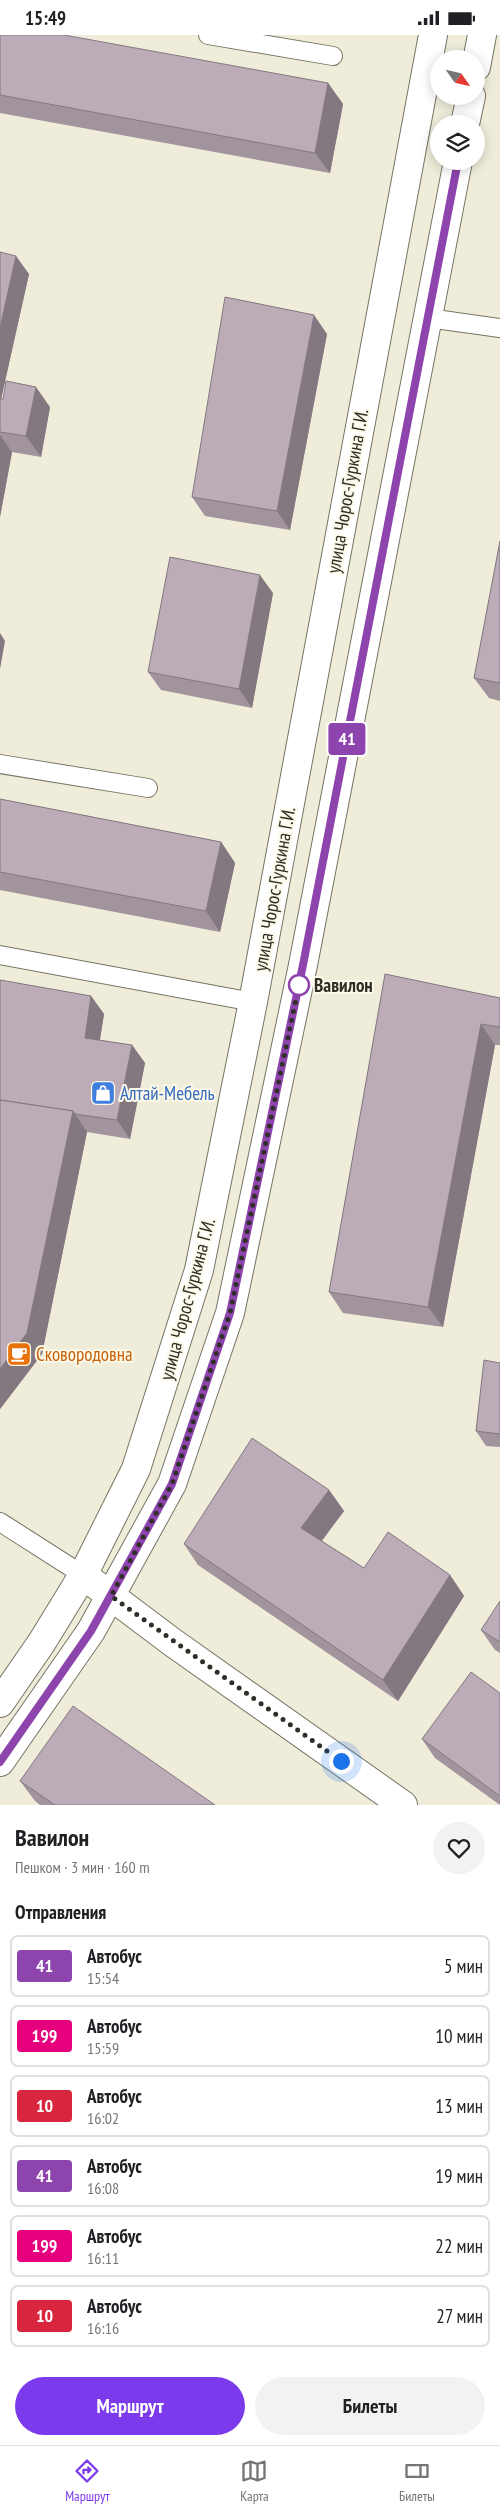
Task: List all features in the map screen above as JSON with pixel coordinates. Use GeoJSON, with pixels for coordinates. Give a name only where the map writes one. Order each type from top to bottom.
{"type":"FeatureCollection","features":[{"type":"Feature","properties":{"kind":"main road","name":"улица Чорос-Гуркина Г.И."},"geometry":{"type":"LineString","coordinates":[[0,1703],[42,1642],[84,1575],[136,1469],[199,1270],[253,1002],[433,35]]}},
{"type":"Feature","properties":{"kind":"main road"},"geometry":{"type":"LineString","coordinates":[[479,50],[482,35]]}},
{"type":"Feature","properties":{"kind":"main road"},"geometry":{"type":"LineString","coordinates":[[0,1762],[91,1631],[172,1484],[230,1313],[303,965],[456,170]]}},
{"type":"Feature","properties":{"kind":"main road"},"geometry":{"type":"LineString","coordinates":[[84,1575],[403,1805]]}},
{"type":"Feature","properties":{"kind":"lane"},"geometry":{"type":"LineString","coordinates":[[208,35],[333,56]]}},
{"type":"Feature","properties":{"kind":"lane"},"geometry":{"type":"LineString","coordinates":[[428,318],[500,328]]}},
{"type":"Feature","properties":{"kind":"lane"},"geometry":{"type":"LineString","coordinates":[[0,764],[148,788]]}},
{"type":"Feature","properties":{"kind":"lane"},"geometry":{"type":"LineString","coordinates":[[0,955],[253,1002]]}},
{"type":"Feature","properties":{"kind":"lane"},"geometry":{"type":"LineString","coordinates":[[0,1522],[84,1575]]}},
{"type":"Feature","properties":{"kind":"building"},"geometry":{"type":"Polygon","coordinates":[[[0,35],[64,35],[328,83],[315,153],[0,95],[0,35]]]}},
{"type":"Feature","properties":{"kind":"building"},"geometry":{"type":"Polygon","coordinates":[[[0,252],[16,256],[0,328],[0,252]]]}},
{"type":"Feature","properties":{"kind":"building"},"geometry":{"type":"Polygon","coordinates":[[[225,297],[314,315],[277,511],[192,497],[225,297]]]}},
{"type":"Feature","properties":{"kind":"building"},"geometry":{"type":"Polygon","coordinates":[[[6,381],[36,387],[26,436],[0,432],[0,399],[3,399],[6,381]]]}},
{"type":"Feature","properties":{"kind":"building"},"geometry":{"type":"Polygon","coordinates":[[[500,541],[500,683],[474,678],[500,541]]]}},
{"type":"Feature","properties":{"kind":"building"},"geometry":{"type":"Polygon","coordinates":[[[170,557],[260,575],[239,689],[148,672],[170,557]]]}},
{"type":"Feature","properties":{"kind":"building"},"geometry":{"type":"Polygon","coordinates":[[[0,799],[221,842],[206,911],[0,872],[0,799]]]}},
{"type":"Feature","properties":{"kind":"building"},"geometry":{"type":"Polygon","coordinates":[[[385,974],[500,998],[500,1027],[481,1024],[428,1307],[329,1292],[385,974]]]}},
{"type":"Feature","properties":{"kind":"building"},"geometry":{"type":"Polygon","coordinates":[[[0,980],[91,996],[85,1038],[132,1045],[117,1120],[0,1100],[0,980]]]}},
{"type":"Feature","properties":{"kind":"building"},"geometry":{"type":"Polygon","coordinates":[[[0,1100],[73,1111],[27,1333],[0,1369],[0,1100]]]}},
{"type":"Feature","properties":{"kind":"building"},"geometry":{"type":"Polygon","coordinates":[[[484,1360],[500,1363],[500,1434],[476,1431],[484,1360]]]}},
{"type":"Feature","properties":{"kind":"building"},"geometry":{"type":"Polygon","coordinates":[[[252,1438],[329,1490],[301,1528],[364,1568],[388,1532],[450,1575],[383,1680],[184,1544],[252,1438]]]}},
{"type":"Feature","properties":{"kind":"building"},"geometry":{"type":"Polygon","coordinates":[[[500,1601],[500,1642],[481,1630],[500,1601]]]}},
{"type":"Feature","properties":{"kind":"building"},"geometry":{"type":"Polygon","coordinates":[[[471,1672],[500,1693],[500,1796],[422,1739],[471,1672]]]}},
{"type":"Feature","properties":{"kind":"building"},"geometry":{"type":"Polygon","coordinates":[[[73,1706],[215,1805],[55,1805],[20,1781],[73,1706]]]}},
{"type":"Feature","properties":{"kind":"bus line","name":"41"},"geometry":{"type":"LineString","coordinates":[[0,1762],[91,1631],[172,1484],[230,1313],[303,965],[456,170]]}},
{"type":"Feature","properties":{"kind":"place","name":"Вавилон"},"geometry":{"type":"Point","coordinates":[299,985]}},
{"type":"Feature","properties":{"kind":"place","name":"Алтай-Мебель"},"geometry":{"type":"Point","coordinates":[103,1093]}},
{"type":"Feature","properties":{"kind":"place","name":"Сковородовна"},"geometry":{"type":"Point","coordinates":[19,1354]}},
{"type":"Feature","properties":{"kind":"route"},"geometry":{"type":"LineString","coordinates":[[299,985],[230,1313],[172,1484],[111,1596],[172,1642],[341,1761]]}}]}
